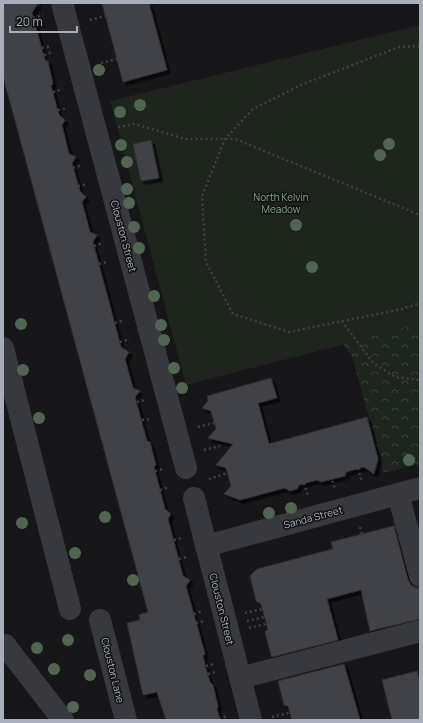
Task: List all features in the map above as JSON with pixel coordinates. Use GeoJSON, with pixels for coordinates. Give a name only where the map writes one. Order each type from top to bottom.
{"type":"FeatureCollection","features":[{"type":"Feature","properties":{"kind":"street","name":"Clouston Street"},"geometry":{"type":"LineString","coordinates":[[54,8],[186,468]]}},
{"type":"Feature","properties":{"kind":"street"},"geometry":{"type":"LineString","coordinates":[[3,348],[70,609]]}},
{"type":"Feature","properties":{"kind":"street","name":"Sanda Street"},"geometry":{"type":"LineString","coordinates":[[206,546],[420,488]]}},
{"type":"Feature","properties":{"kind":"street"},"geometry":{"type":"LineString","coordinates":[[398,494],[420,576]]}},
{"type":"Feature","properties":{"kind":"street","name":"Clouston Street"},"geometry":{"type":"LineString","coordinates":[[194,498],[251,720]]}},
{"type":"Feature","properties":{"kind":"street","name":"Clouston Lane"},"geometry":{"type":"LineString","coordinates":[[100,620],[126,720]]}},
{"type":"Feature","properties":{"kind":"street"},"geometry":{"type":"LineString","coordinates":[[240,678],[420,631]]}},
{"type":"Feature","properties":{"kind":"street"},"geometry":{"type":"LineString","coordinates":[[6,645],[63,720]]}},
{"type":"Feature","properties":{"kind":"path"},"geometry":{"type":"LineString","coordinates":[[33,18],[54,8]]}},
{"type":"Feature","properties":{"kind":"path"},"geometry":{"type":"LineString","coordinates":[[86,21],[106,16]]}},
{"type":"Feature","properties":{"kind":"path"},"geometry":{"type":"LineString","coordinates":[[42,48],[54,45]]}},
{"type":"Feature","properties":{"kind":"path"},"geometry":{"type":"LineString","coordinates":[[420,46],[400,47],[301,85],[253,109],[225,139],[202,196],[206,262],[233,314],[289,332],[402,309],[420,303]]}},
{"type":"Feature","properties":{"kind":"path"},"geometry":{"type":"LineString","coordinates":[[44,55],[56,51]]}},
{"type":"Feature","properties":{"kind":"path"},"geometry":{"type":"LineString","coordinates":[[97,64],[117,59]]}},
{"type":"Feature","properties":{"kind":"path"},"geometry":{"type":"LineString","coordinates":[[53,92],[65,88]]}},
{"type":"Feature","properties":{"kind":"path"},"geometry":{"type":"LineString","coordinates":[[58,110],[70,107]]}},
{"type":"Feature","properties":{"kind":"path"},"geometry":{"type":"LineString","coordinates":[[114,127],[135,124],[185,139],[235,139],[420,215]]}},
{"type":"Feature","properties":{"kind":"path"},"geometry":{"type":"LineString","coordinates":[[73,168],[85,165]]}},
{"type":"Feature","properties":{"kind":"path"},"geometry":{"type":"LineString","coordinates":[[78,186],[90,183]]}},
{"type":"Feature","properties":{"kind":"path"},"geometry":{"type":"LineString","coordinates":[[94,246],[105,243]]}},
{"type":"Feature","properties":{"kind":"path"},"geometry":{"type":"LineString","coordinates":[[99,264],[110,261]]}},
{"type":"Feature","properties":{"kind":"path"},"geometry":{"type":"LineString","coordinates":[[115,323],[125,320]]}},
{"type":"Feature","properties":{"kind":"path"},"geometry":{"type":"LineString","coordinates":[[342,321],[373,363],[395,377],[420,380]]}},
{"type":"Feature","properties":{"kind":"path"},"geometry":{"type":"LineString","coordinates":[[120,342],[130,339]]}},
{"type":"Feature","properties":{"kind":"path"},"geometry":{"type":"LineString","coordinates":[[137,402],[146,400]]}},
{"type":"Feature","properties":{"kind":"path"},"geometry":{"type":"LineString","coordinates":[[142,420],[151,419]]}},
{"type":"Feature","properties":{"kind":"path"},"geometry":{"type":"LineString","coordinates":[[195,428],[214,423]]}},
{"type":"Feature","properties":{"kind":"path"},"geometry":{"type":"LineString","coordinates":[[201,451],[220,446]]}},
{"type":"Feature","properties":{"kind":"path"},"geometry":{"type":"LineString","coordinates":[[358,468],[362,484]]}},
{"type":"Feature","properties":{"kind":"path"},"geometry":{"type":"LineString","coordinates":[[155,471],[164,469]]}},
{"type":"Feature","properties":{"kind":"path"},"geometry":{"type":"LineString","coordinates":[[209,479],[227,473]]}},
{"type":"Feature","properties":{"kind":"path"},"geometry":{"type":"LineString","coordinates":[[331,476],[336,491]]}},
{"type":"Feature","properties":{"kind":"path"},"geometry":{"type":"LineString","coordinates":[[304,483],[308,499]]}},
{"type":"Feature","properties":{"kind":"path"},"geometry":{"type":"LineString","coordinates":[[160,490],[169,488]]}},
{"type":"Feature","properties":{"kind":"path"},"geometry":{"type":"LineString","coordinates":[[360,526],[362,534]]}},
{"type":"Feature","properties":{"kind":"path"},"geometry":{"type":"LineString","coordinates":[[174,540],[185,537]]}},
{"type":"Feature","properties":{"kind":"path"},"geometry":{"type":"LineString","coordinates":[[245,613],[262,609]]}},
{"type":"Feature","properties":{"kind":"path"},"geometry":{"type":"LineString","coordinates":[[247,622],[264,617]]}},
{"type":"Feature","properties":{"kind":"path"},"geometry":{"type":"LineString","coordinates":[[249,628],[266,624]]}},
{"type":"Feature","properties":{"kind":"path"},"geometry":{"type":"LineString","coordinates":[[272,717],[290,713]]}},
{"type":"Feature","properties":{"kind":"green space","name":"North Kelvin Meadow"},"geometry":{"type":"Polygon","coordinates":[[[420,25],[420,325],[186,385],[110,101],[420,25]]]}},
{"type":"Feature","properties":{"kind":"green space"},"geometry":{"type":"Polygon","coordinates":[[[420,324],[420,464],[384,473],[352,356],[342,343],[420,324]]]}},
{"type":"Feature","properties":{"kind":"building"},"geometry":{"type":"Polygon","coordinates":[[[3,3],[38,3],[32,13],[45,60],[48,61],[53,84],[51,86],[59,115],[65,120],[62,125],[69,154],[76,157],[72,163],[80,191],[86,197],[82,202],[90,232],[97,235],[93,242],[121,347],[129,352],[125,359],[133,388],[140,391],[135,397],[147,441],[150,442],[156,465],[154,467],[165,509],[171,514],[168,519],[183,576],[190,580],[186,586],[205,654],[203,656],[206,669],[210,682],[213,685],[220,720],[166,720],[157,692],[143,695],[127,623],[140,620],[139,615],[148,612],[3,76],[3,3]]]}},
{"type":"Feature","properties":{"kind":"building"},"geometry":{"type":"Polygon","coordinates":[[[102,3],[149,3],[167,70],[123,82],[102,3]]]}},
{"type":"Feature","properties":{"kind":"building"},"geometry":{"type":"Polygon","coordinates":[[[151,140],[159,178],[141,181],[133,144],[151,140]]]}},
{"type":"Feature","properties":{"kind":"building"},"geometry":{"type":"Polygon","coordinates":[[[271,378],[277,398],[258,403],[269,444],[367,417],[378,459],[374,474],[364,467],[346,472],[345,476],[321,482],[317,480],[299,485],[297,489],[290,491],[285,488],[240,500],[224,494],[231,486],[226,468],[216,465],[233,444],[208,438],[216,429],[211,411],[202,408],[208,401],[207,396],[271,378]]]}},
{"type":"Feature","properties":{"kind":"building"},"geometry":{"type":"Polygon","coordinates":[[[394,526],[408,580],[411,585],[416,588],[420,588],[420,619],[370,631],[361,590],[327,599],[338,640],[272,657],[265,632],[268,629],[261,604],[256,601],[250,576],[257,569],[333,549],[331,542],[394,526]]]}},
{"type":"Feature","properties":{"kind":"building"},"geometry":{"type":"Polygon","coordinates":[[[344,664],[360,720],[292,720],[288,706],[284,705],[278,681],[344,664]]]}},
{"type":"Feature","properties":{"kind":"building"},"geometry":{"type":"Polygon","coordinates":[[[417,671],[420,684],[420,720],[392,720],[382,680],[417,671]]]}}]}
